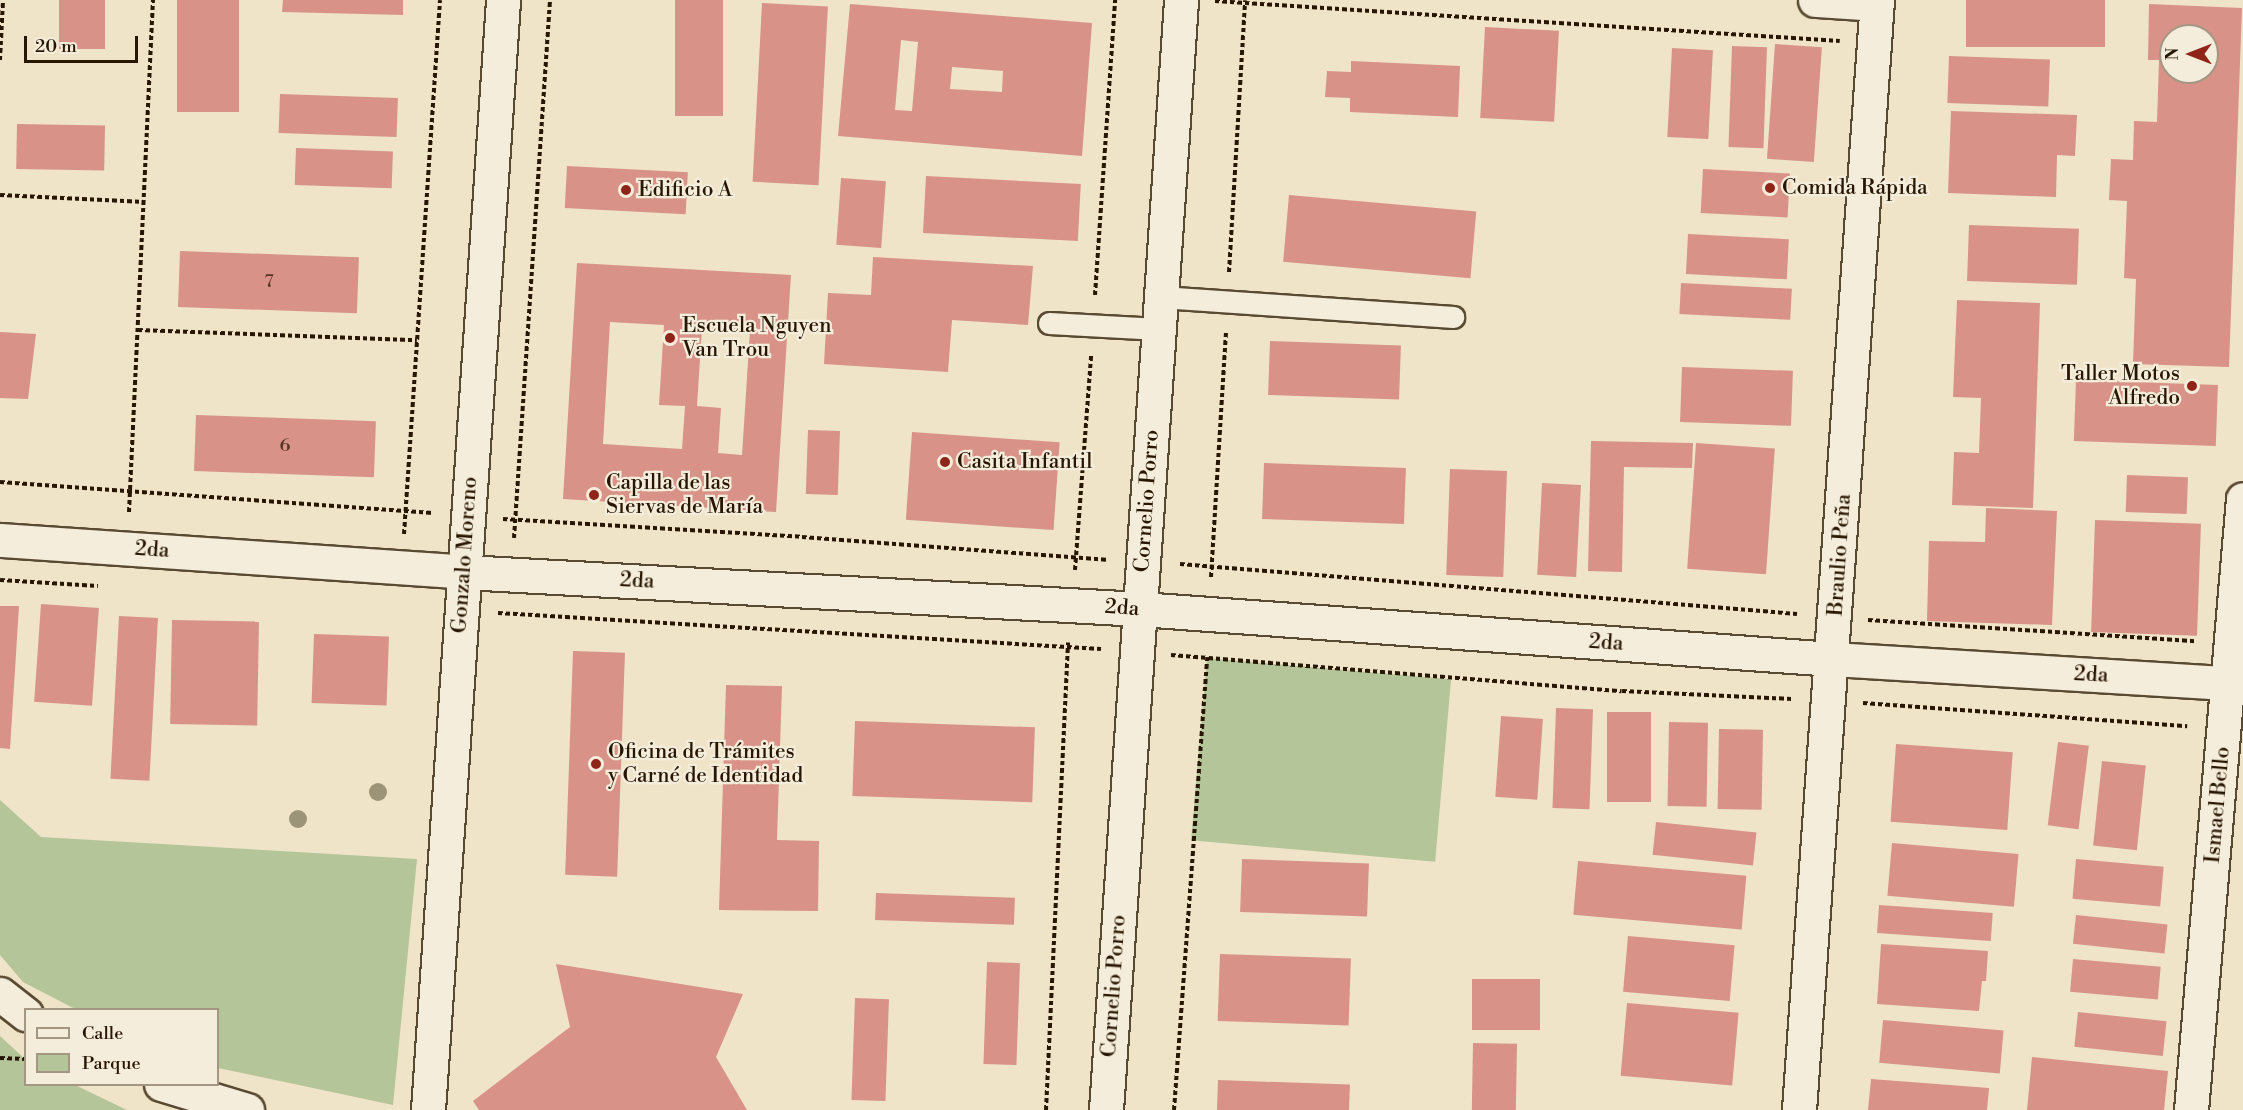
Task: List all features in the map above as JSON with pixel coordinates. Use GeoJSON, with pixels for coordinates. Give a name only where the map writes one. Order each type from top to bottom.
{"type":"FeatureCollection","features":[{"type":"Feature","properties":{"kind":"street","name":"Gonzalo Moreno"},"geometry":{"type":"LineString","coordinates":[[428,1110],[503,0]]}},
{"type":"Feature","properties":{"kind":"street","name":"Cornelio Porro"},"geometry":{"type":"LineString","coordinates":[[1108,1107],[1181,0]]}},
{"type":"Feature","properties":{"kind":"street"},"geometry":{"type":"LineString","coordinates":[[1815,0],[1877,2]]}},
{"type":"Feature","properties":{"kind":"street","name":"Braulio Peña"},"geometry":{"type":"LineString","coordinates":[[1799,1110],[1833,659],[1877,2]]}},
{"type":"Feature","properties":{"kind":"street","name":"Ismael Bello"},"geometry":{"type":"LineString","coordinates":[[2191,1110],[2236,684],[2243,499]]}},
{"type":"Feature","properties":{"kind":"street","name":"2da"},"geometry":{"type":"LineString","coordinates":[[0,540],[464,572],[1140,609],[1833,659],[2236,684]]}},
{"type":"Feature","properties":{"kind":"street"},"geometry":{"type":"LineString","coordinates":[[0,994],[24,1012]]}},
{"type":"Feature","properties":{"kind":"street"},"geometry":{"type":"LineString","coordinates":[[168,1086],[247,1110]]}},
{"type":"Feature","properties":{"kind":"lane"},"geometry":{"type":"LineString","coordinates":[[1048,323],[1093,326],[1227,302],[1453,317]]}},
{"type":"Feature","properties":{"kind":"path"},"geometry":{"type":"LineString","coordinates":[[0,60],[3,0]]}},
{"type":"Feature","properties":{"kind":"path"},"geometry":{"type":"LineString","coordinates":[[128,548],[153,0]]}},
{"type":"Feature","properties":{"kind":"path"},"geometry":{"type":"LineString","coordinates":[[402,567],[440,0]]}},
{"type":"Feature","properties":{"kind":"path"},"geometry":{"type":"LineString","coordinates":[[509,614],[531,247],[550,0]]}},
{"type":"Feature","properties":{"kind":"path"},"geometry":{"type":"LineString","coordinates":[[1046,1110],[1071,605],[1115,0]]}},
{"type":"Feature","properties":{"kind":"path"},"geometry":{"type":"LineString","coordinates":[[1213,1],[1244,1],[1873,43]]}},
{"type":"Feature","properties":{"kind":"path"},"geometry":{"type":"LineString","coordinates":[[1174,1110],[1209,614],[1244,1]]}},
{"type":"Feature","properties":{"kind":"path"},"geometry":{"type":"LineString","coordinates":[[0,195],[145,202]]}},
{"type":"Feature","properties":{"kind":"path"},"geometry":{"type":"LineString","coordinates":[[138,330],[417,340]]}},
{"type":"Feature","properties":{"kind":"path"},"geometry":{"type":"LineString","coordinates":[[0,1058],[24,1059]]}},
{"type":"Feature","properties":{"kind":"green space"},"geometry":{"type":"Polygon","coordinates":[[[1207,658],[1451,679],[1435,862],[1191,840],[1207,658]]]}},
{"type":"Feature","properties":{"kind":"green space"},"geometry":{"type":"Polygon","coordinates":[[[0,800],[41,837],[417,859],[393,1105],[219,1068],[219,1008],[73,1008],[23,982],[0,955],[0,800]]]}},
{"type":"Feature","properties":{"kind":"green space"},"geometry":{"type":"Polygon","coordinates":[[[0,1036],[24,1058],[24,1086],[77,1086],[127,1110],[0,1110],[0,1036]]]}},
{"type":"Feature","properties":{"kind":"building"},"geometry":{"type":"Polygon","coordinates":[[[59,0],[105,0],[105,49],[59,49],[59,0]]]}},
{"type":"Feature","properties":{"kind":"building"},"geometry":{"type":"Polygon","coordinates":[[[177,0],[239,0],[239,112],[177,112],[177,0]]]}},
{"type":"Feature","properties":{"kind":"building"},"geometry":{"type":"Polygon","coordinates":[[[283,0],[403,0],[403,15],[282,12],[283,0]]]}},
{"type":"Feature","properties":{"kind":"building"},"geometry":{"type":"Polygon","coordinates":[[[675,0],[723,0],[723,116],[675,116],[675,0]]]}},
{"type":"Feature","properties":{"kind":"building"},"geometry":{"type":"Polygon","coordinates":[[[1966,0],[2105,0],[2105,47],[1966,47],[1966,0]]]}},
{"type":"Feature","properties":{"kind":"building"},"geometry":{"type":"Polygon","coordinates":[[[762,3],[828,6],[819,185],[753,182],[762,3]]]}},
{"type":"Feature","properties":{"kind":"building"},"geometry":{"type":"Polygon","coordinates":[[[850,4],[1092,23],[1082,156],[838,136],[850,4]],[[901,40],[895,110],[912,111],[918,42],[901,40]],[[952,67],[950,89],[1002,92],[1003,71],[952,67]]]}},
{"type":"Feature","properties":{"kind":"building"},"geometry":{"type":"Polygon","coordinates":[[[2149,4],[2242,8],[2229,367],[2133,364],[2136,279],[2124,278],[2127,201],[2109,200],[2111,159],[2133,160],[2134,121],[2157,122],[2159,60],[2148,60],[2149,4]]]}},
{"type":"Feature","properties":{"kind":"building"},"geometry":{"type":"Polygon","coordinates":[[[1485,27],[1559,31],[1554,122],[1480,118],[1485,27]]]}},
{"type":"Feature","properties":{"kind":"building"},"geometry":{"type":"Polygon","coordinates":[[[1775,44],[1822,47],[1814,162],[1767,159],[1775,44]]]}},
{"type":"Feature","properties":{"kind":"building"},"geometry":{"type":"Polygon","coordinates":[[[1732,46],[1767,47],[1763,148],[1728,147],[1732,46]]]}},
{"type":"Feature","properties":{"kind":"building"},"geometry":{"type":"Polygon","coordinates":[[[1672,48],[1713,50],[1708,139],[1667,137],[1672,48]]]}},
{"type":"Feature","properties":{"kind":"building"},"geometry":{"type":"Polygon","coordinates":[[[1949,56],[2050,60],[2048,106],[1947,103],[1949,56]]]}},
{"type":"Feature","properties":{"kind":"building"},"geometry":{"type":"Polygon","coordinates":[[[1351,61],[1460,66],[1458,117],[1350,112],[1350,98],[1325,97],[1327,71],[1351,72],[1351,61]]]}},
{"type":"Feature","properties":{"kind":"building"},"geometry":{"type":"Polygon","coordinates":[[[280,94],[398,98],[397,137],[279,133],[280,94]]]}},
{"type":"Feature","properties":{"kind":"building"},"geometry":{"type":"Polygon","coordinates":[[[1951,111],[2077,115],[2075,156],[2057,155],[2056,197],[1948,193],[1951,111]]]}},
{"type":"Feature","properties":{"kind":"building"},"geometry":{"type":"Polygon","coordinates":[[[17,124],[105,126],[104,171],[16,169],[17,124]]]}},
{"type":"Feature","properties":{"kind":"building"},"geometry":{"type":"Polygon","coordinates":[[[296,148],[393,151],[392,188],[295,185],[296,148]]]}},
{"type":"Feature","properties":{"kind":"building","name":"Edificio A"},"geometry":{"type":"Polygon","coordinates":[[[567,166],[688,172],[686,214],[565,208],[567,166]]]}},
{"type":"Feature","properties":{"kind":"building"},"geometry":{"type":"Polygon","coordinates":[[[1703,169],[1790,174],[1788,217],[1701,213],[1703,169]]]}},
{"type":"Feature","properties":{"kind":"building"},"geometry":{"type":"Polygon","coordinates":[[[926,176],[1081,184],[1078,241],[923,233],[926,176]]]}},
{"type":"Feature","properties":{"kind":"building"},"geometry":{"type":"Polygon","coordinates":[[[841,178],[886,181],[881,248],[836,245],[841,178]]]}},
{"type":"Feature","properties":{"kind":"building"},"geometry":{"type":"Polygon","coordinates":[[[1289,195],[1476,211],[1470,278],[1283,262],[1289,195]]]}},
{"type":"Feature","properties":{"kind":"building"},"geometry":{"type":"Polygon","coordinates":[[[1969,225],[2079,229],[2077,285],[1967,281],[1969,225]]]}},
{"type":"Feature","properties":{"kind":"building"},"geometry":{"type":"Polygon","coordinates":[[[1688,234],[1789,239],[1787,279],[1686,274],[1688,234]]]}},
{"type":"Feature","properties":{"kind":"building"},"geometry":{"type":"Polygon","coordinates":[[[180,251],[359,257],[357,313],[178,307],[180,251]]]}},
{"type":"Feature","properties":{"kind":"building"},"geometry":{"type":"Polygon","coordinates":[[[873,257],[1033,266],[1028,325],[952,320],[948,372],[824,364],[828,293],[871,295],[873,257]]]}},
{"type":"Feature","properties":{"kind":"building"},"geometry":{"type":"Polygon","coordinates":[[[577,263],[791,275],[776,512],[563,499],[577,263]],[[610,322],[603,444],[682,449],[685,406],[659,405],[664,325],[610,322]],[[702,328],[697,406],[721,408],[718,453],[742,455],[750,331],[702,328]]]}},
{"type":"Feature","properties":{"kind":"building"},"geometry":{"type":"Polygon","coordinates":[[[1681,283],[1792,289],[1790,320],[1679,314],[1681,283]]]}},
{"type":"Feature","properties":{"kind":"building"},"geometry":{"type":"Polygon","coordinates":[[[1957,300],[2040,303],[2033,508],[1952,505],[1954,452],[1979,453],[1981,398],[1953,397],[1957,300]]]}},
{"type":"Feature","properties":{"kind":"building"},"geometry":{"type":"Polygon","coordinates":[[[0,332],[36,334],[28,399],[0,398],[0,332]]]}},
{"type":"Feature","properties":{"kind":"building"},"geometry":{"type":"Polygon","coordinates":[[[1270,341],[1401,346],[1399,400],[1268,395],[1270,341]]]}},
{"type":"Feature","properties":{"kind":"building"},"geometry":{"type":"Polygon","coordinates":[[[1682,367],[1793,371],[1791,426],[1680,422],[1682,367]]]}},
{"type":"Feature","properties":{"kind":"building"},"geometry":{"type":"Polygon","coordinates":[[[2076,380],[2218,385],[2216,446],[2074,441],[2076,380]]]}},
{"type":"Feature","properties":{"kind":"building"},"geometry":{"type":"Polygon","coordinates":[[[196,415],[376,421],[374,477],[194,471],[196,415]]]}},
{"type":"Feature","properties":{"kind":"building"},"geometry":{"type":"Polygon","coordinates":[[[808,430],[840,431],[838,495],[806,494],[808,430]]]}},
{"type":"Feature","properties":{"kind":"building"},"geometry":{"type":"Polygon","coordinates":[[[912,432],[1060,442],[1054,530],[906,520],[912,432]]]}},
{"type":"Feature","properties":{"kind":"building"},"geometry":{"type":"Polygon","coordinates":[[[1591,441],[1693,443],[1692,468],[1624,467],[1622,572],[1588,571],[1591,441]]]}},
{"type":"Feature","properties":{"kind":"building"},"geometry":{"type":"Polygon","coordinates":[[[1696,443],[1775,449],[1766,574],[1687,569],[1696,443]]]}},
{"type":"Feature","properties":{"kind":"building"},"geometry":{"type":"Polygon","coordinates":[[[1264,463],[1406,468],[1404,524],[1262,519],[1264,463]]]}},
{"type":"Feature","properties":{"kind":"building"},"geometry":{"type":"Polygon","coordinates":[[[1450,469],[1507,471],[1503,577],[1446,575],[1450,469]]]}},
{"type":"Feature","properties":{"kind":"building"},"geometry":{"type":"Polygon","coordinates":[[[2127,475],[2188,477],[2187,514],[2126,512],[2127,475]]]}},
{"type":"Feature","properties":{"kind":"building"},"geometry":{"type":"Polygon","coordinates":[[[1542,483],[1581,485],[1576,577],[1537,575],[1542,483]]]}},
{"type":"Feature","properties":{"kind":"building"},"geometry":{"type":"Polygon","coordinates":[[[1986,508],[2057,511],[2052,625],[1927,621],[1929,541],[1985,542],[1986,508]]]}},
{"type":"Feature","properties":{"kind":"building"},"geometry":{"type":"Polygon","coordinates":[[[2095,520],[2201,524],[2197,636],[2091,632],[2095,520]]]}},
{"type":"Feature","properties":{"kind":"building"},"geometry":{"type":"Polygon","coordinates":[[[41,604],[99,608],[92,706],[34,702],[41,604]]]}},
{"type":"Feature","properties":{"kind":"building"},"geometry":{"type":"Polygon","coordinates":[[[0,606],[19,606],[10,749],[0,748],[0,606]]]}},
{"type":"Feature","properties":{"kind":"building"},"geometry":{"type":"Polygon","coordinates":[[[119,616],[158,618],[149,781],[110,779],[119,616]]]}},
{"type":"Feature","properties":{"kind":"building"},"geometry":{"type":"Polygon","coordinates":[[[172,620],[259,622],[257,726],[170,724],[172,620]]]}},
{"type":"Feature","properties":{"kind":"building"},"geometry":{"type":"Polygon","coordinates":[[[314,634],[389,637],[387,706],[312,703],[314,634]]]}},
{"type":"Feature","properties":{"kind":"building","name":"Oficina de Trámites y Carné de Identidad"},"geometry":{"type":"Polygon","coordinates":[[[573,651],[625,653],[617,877],[565,875],[573,651]]]}},
{"type":"Feature","properties":{"kind":"building"},"geometry":{"type":"Polygon","coordinates":[[[726,685],[782,686],[777,840],[819,841],[818,911],[719,910],[726,685]]]}},
{"type":"Feature","properties":{"kind":"building"},"geometry":{"type":"Polygon","coordinates":[[[1556,708],[1593,709],[1589,809],[1553,808],[1556,708]]]}},
{"type":"Feature","properties":{"kind":"building"},"geometry":{"type":"Polygon","coordinates":[[[1607,712],[1651,712],[1651,802],[1607,802],[1607,712]]]}},
{"type":"Feature","properties":{"kind":"building"},"geometry":{"type":"Polygon","coordinates":[[[1501,716],[1543,719],[1537,800],[1495,797],[1501,716]]]}},
{"type":"Feature","properties":{"kind":"building"},"geometry":{"type":"Polygon","coordinates":[[[855,721],[1035,727],[1032,802],[852,796],[855,721]]]}},
{"type":"Feature","properties":{"kind":"building"},"geometry":{"type":"Polygon","coordinates":[[[1669,722],[1708,723],[1707,807],[1668,806],[1669,722]]]}},
{"type":"Feature","properties":{"kind":"building"},"geometry":{"type":"Polygon","coordinates":[[[1719,729],[1763,730],[1762,810],[1718,809],[1719,729]]]}},
{"type":"Feature","properties":{"kind":"building"},"geometry":{"type":"Polygon","coordinates":[[[2058,742],[2089,746],[2079,829],[2048,825],[2058,742]]]}},
{"type":"Feature","properties":{"kind":"building"},"geometry":{"type":"Polygon","coordinates":[[[1896,744],[2013,752],[2007,830],[1891,822],[1896,744]]]}},
{"type":"Feature","properties":{"kind":"building"},"geometry":{"type":"Polygon","coordinates":[[[2102,761],[2146,766],[2137,850],[2093,846],[2102,761]]]}},
{"type":"Feature","properties":{"kind":"building"},"geometry":{"type":"Polygon","coordinates":[[[1656,822],[1756,833],[1753,865],[1653,855],[1656,822]]]}},
{"type":"Feature","properties":{"kind":"building"},"geometry":{"type":"Polygon","coordinates":[[[1892,843],[2019,854],[2014,907],[1887,896],[1892,843]]]}},
{"type":"Feature","properties":{"kind":"building"},"geometry":{"type":"Polygon","coordinates":[[[1242,859],[1369,863],[1367,916],[1240,912],[1242,859]]]}},
{"type":"Feature","properties":{"kind":"building"},"geometry":{"type":"Polygon","coordinates":[[[2076,859],[2164,867],[2160,907],[2073,899],[2076,859]]]}},
{"type":"Feature","properties":{"kind":"building"},"geometry":{"type":"Polygon","coordinates":[[[1578,861],[1746,876],[1742,930],[1573,915],[1578,861]]]}},
{"type":"Feature","properties":{"kind":"building"},"geometry":{"type":"Polygon","coordinates":[[[876,893],[1015,898],[1014,925],[875,920],[876,893]]]}},
{"type":"Feature","properties":{"kind":"building"},"geometry":{"type":"Polygon","coordinates":[[[1879,905],[1993,913],[1991,941],[1877,933],[1879,905]]]}},
{"type":"Feature","properties":{"kind":"building"},"geometry":{"type":"Polygon","coordinates":[[[2076,915],[2167,925],[2164,953],[2073,944],[2076,915]]]}},
{"type":"Feature","properties":{"kind":"building"},"geometry":{"type":"Polygon","coordinates":[[[1628,936],[1735,945],[1730,1001],[1623,992],[1628,936]]]}},
{"type":"Feature","properties":{"kind":"building"},"geometry":{"type":"Polygon","coordinates":[[[1881,944],[1988,951],[1986,981],[1982,981],[1979,1011],[1877,1004],[1881,944]]]}},
{"type":"Feature","properties":{"kind":"building"},"geometry":{"type":"Polygon","coordinates":[[[1220,954],[1351,959],[1349,1026],[1218,1021],[1220,954]]]}},
{"type":"Feature","properties":{"kind":"building"},"geometry":{"type":"Polygon","coordinates":[[[2073,959],[2161,967],[2158,1000],[2070,992],[2073,959]]]}},
{"type":"Feature","properties":{"kind":"building"},"geometry":{"type":"Polygon","coordinates":[[[987,962],[1020,963],[1016,1065],[983,1064],[987,962]]]}},
{"type":"Feature","properties":{"kind":"building"},"geometry":{"type":"Polygon","coordinates":[[[556,964],[743,994],[716,1057],[747,1110],[479,1110],[473,1101],[570,1027],[556,964]]]}},
{"type":"Feature","properties":{"kind":"building"},"geometry":{"type":"Polygon","coordinates":[[[1472,979],[1540,979],[1540,1030],[1472,1030],[1472,979]]]}},
{"type":"Feature","properties":{"kind":"building"},"geometry":{"type":"Polygon","coordinates":[[[855,998],[889,999],[885,1101],[851,1100],[855,998]]]}},
{"type":"Feature","properties":{"kind":"building"},"geometry":{"type":"Polygon","coordinates":[[[1627,1003],[1739,1013],[1732,1085],[1621,1076],[1627,1003]]]}},
{"type":"Feature","properties":{"kind":"building"},"geometry":{"type":"Polygon","coordinates":[[[2078,1012],[2167,1021],[2163,1056],[2074,1047],[2078,1012]]]}},
{"type":"Feature","properties":{"kind":"building"},"geometry":{"type":"Polygon","coordinates":[[[1883,1020],[2004,1031],[2000,1073],[1879,1063],[1883,1020]]]}},
{"type":"Feature","properties":{"kind":"building"},"geometry":{"type":"Polygon","coordinates":[[[1473,1043],[1517,1044],[1516,1110],[1472,1110],[1473,1043]]]}},
{"type":"Feature","properties":{"kind":"building"},"geometry":{"type":"Polygon","coordinates":[[[2032,1057],[2168,1071],[2164,1110],[2027,1110],[2032,1057]]]}},
{"type":"Feature","properties":{"kind":"building"},"geometry":{"type":"Polygon","coordinates":[[[1871,1079],[1989,1088],[1987,1110],[1868,1110],[1871,1079]]]}},
{"type":"Feature","properties":{"kind":"building"},"geometry":{"type":"Polygon","coordinates":[[[1218,1080],[1350,1085],[1349,1110],[1217,1110],[1218,1080]]]}},
{"type":"Feature","properties":{"kind":"place","name":"Comida Rápida"},"geometry":{"type":"Point","coordinates":[1770,188]}},
{"type":"Feature","properties":{"kind":"place","name":"Edificio A"},"geometry":{"type":"Point","coordinates":[626,190]}},
{"type":"Feature","properties":{"kind":"place","name":"Escuela Nguyen Van Trou"},"geometry":{"type":"Point","coordinates":[670,338]}},
{"type":"Feature","properties":{"kind":"place","name":"Taller Motos Alfredo"},"geometry":{"type":"Point","coordinates":[2192,386]}},
{"type":"Feature","properties":{"kind":"place","name":"Casita Infantil"},"geometry":{"type":"Point","coordinates":[945,462]}},
{"type":"Feature","properties":{"kind":"place","name":"Capilla de las Siervas de María"},"geometry":{"type":"Point","coordinates":[594,495]}},
{"type":"Feature","properties":{"kind":"place","name":"Oficina de Trámites y Carné de Identidad"},"geometry":{"type":"Point","coordinates":[596,764]}}]}
